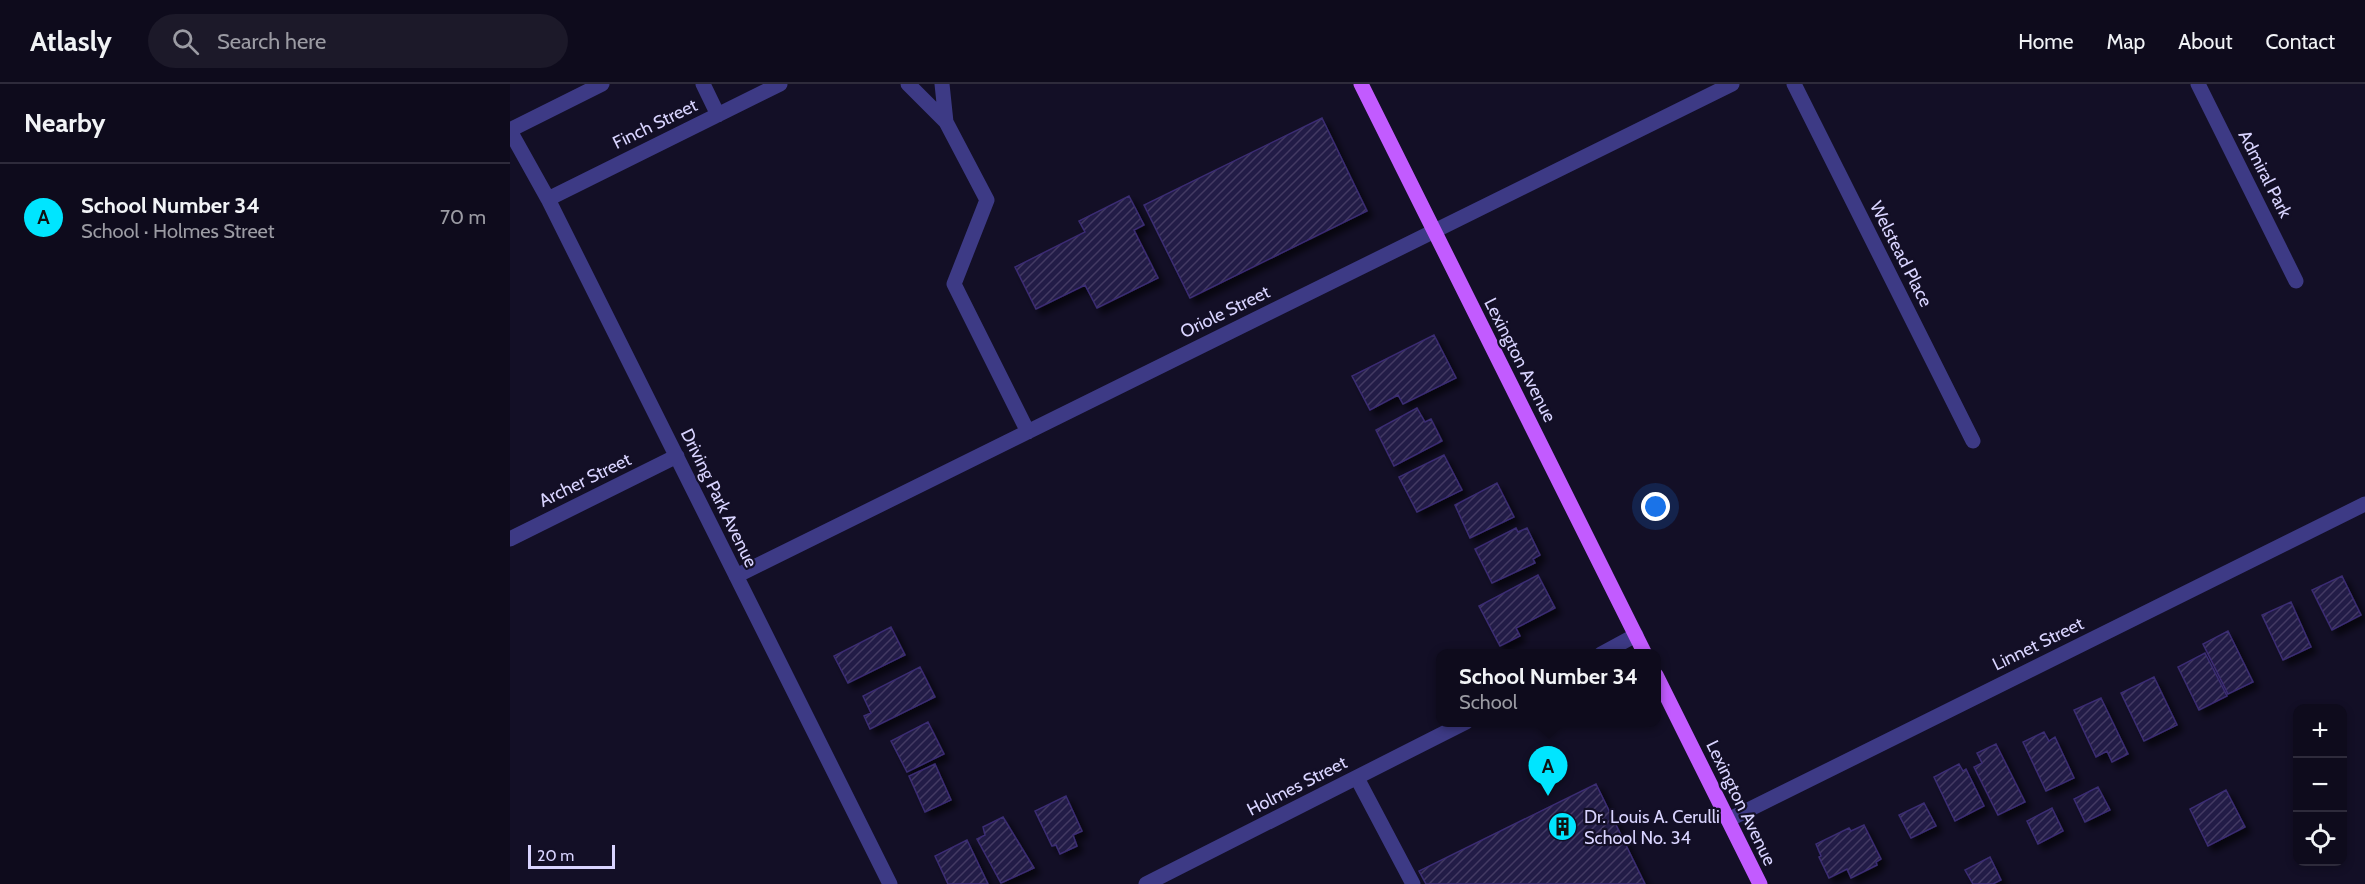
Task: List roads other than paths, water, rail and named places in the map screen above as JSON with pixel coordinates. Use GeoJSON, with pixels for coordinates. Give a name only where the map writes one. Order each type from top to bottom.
{"type":"FeatureCollection","features":[{"type":"Feature","properties":{"kind":"main road","name":"Lexington Avenue"},"geometry":{"type":"LineString","coordinates":[[1360,84],[1643,649]]}},
{"type":"Feature","properties":{"kind":"main road","name":"Lexington Avenue"},"geometry":{"type":"LineString","coordinates":[[1661,685],[1760,884]]}},
{"type":"Feature","properties":{"kind":"street"},"geometry":{"type":"LineString","coordinates":[[510,131],[602,84]]}},
{"type":"Feature","properties":{"kind":"street"},"geometry":{"type":"LineString","coordinates":[[703,84],[718,115]]}},
{"type":"Feature","properties":{"kind":"street","name":"Finch Street"},"geometry":{"type":"LineString","coordinates":[[548,199],[780,84]]}},
{"type":"Feature","properties":{"kind":"street"},"geometry":{"type":"LineString","coordinates":[[908,84],[946,122],[987,200],[954,284],[1028,432]]}},
{"type":"Feature","properties":{"kind":"street"},"geometry":{"type":"LineString","coordinates":[[942,84],[946,122]]}},
{"type":"Feature","properties":{"kind":"street","name":"Oriole Street"},"geometry":{"type":"LineString","coordinates":[[736,576],[1732,84]]}},
{"type":"Feature","properties":{"kind":"street","name":"Welstead Place"},"geometry":{"type":"LineString","coordinates":[[1794,84],[1974,441]]}},
{"type":"Feature","properties":{"kind":"street","name":"Admiral Park"},"geometry":{"type":"LineString","coordinates":[[2198,84],[2296,280]]}},
{"type":"Feature","properties":{"kind":"street","name":"Driving Park Avenue"},"geometry":{"type":"LineString","coordinates":[[510,131],[548,199],[890,884]]}},
{"type":"Feature","properties":{"kind":"street","name":"Archer Street"},"geometry":{"type":"LineString","coordinates":[[510,539],[677,456]]}},
{"type":"Feature","properties":{"kind":"street","name":"Linnet Street"},"geometry":{"type":"LineString","coordinates":[[1728,820],[2365,504]]}},
{"type":"Feature","properties":{"kind":"street"},"geometry":{"type":"LineString","coordinates":[[1610,649],[1636,635]]}},
{"type":"Feature","properties":{"kind":"street","name":"Holmes Street"},"geometry":{"type":"LineString","coordinates":[[1146,884],[1458,727]]}},
{"type":"Feature","properties":{"kind":"street"},"geometry":{"type":"LineString","coordinates":[[1357,778],[1413,884]]}},
{"type":"Feature","properties":{"kind":"place","name":"School Number 34"},"geometry":{"type":"Point","coordinates":[1548,796]}},
{"type":"Feature","properties":{"kind":"place","name":"Dr. Louis A. Cerulli School No. 34"},"geometry":{"type":"Point","coordinates":[1563,827]}}]}
